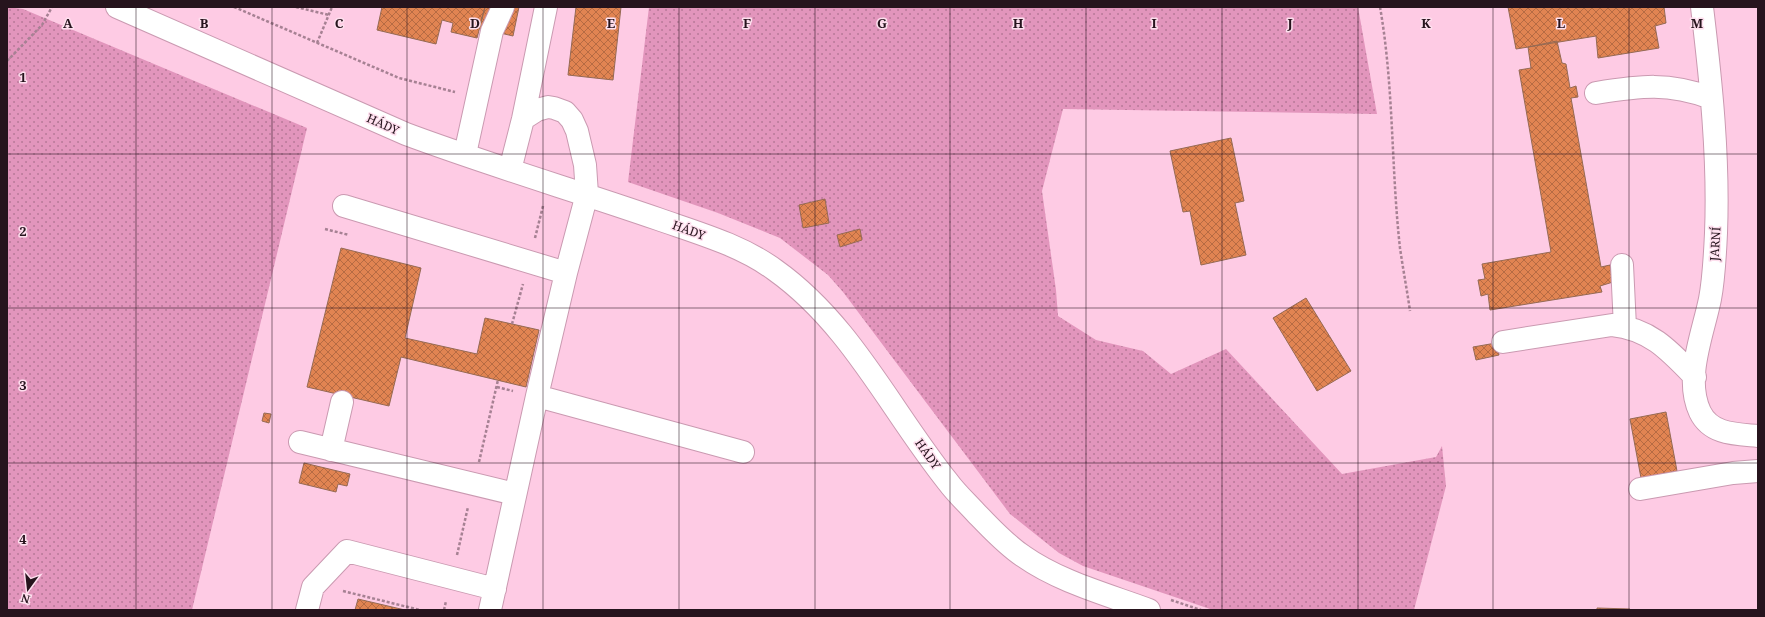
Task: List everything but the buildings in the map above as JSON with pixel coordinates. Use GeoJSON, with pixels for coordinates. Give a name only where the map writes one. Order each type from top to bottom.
{"type":"FeatureCollection","features":[{"type":"Feature","properties":{"kind":"street","name":"HÁDY"},"geometry":{"type":"LineString","coordinates":[[117,7],[406,134],[510,170],[588,194],[729,244],[753,256],[776,270],[804,294],[840,330],[948,483],[999,538],[1023,557],[1055,575],[1149,610]]}},
{"type":"Feature","properties":{"kind":"street"},"geometry":{"type":"LineString","coordinates":[[465,154],[492,31],[503,7]]}},
{"type":"Feature","properties":{"kind":"street"},"geometry":{"type":"LineString","coordinates":[[510,170],[523,119],[546,7]]}},
{"type":"Feature","properties":{"kind":"street","name":"JARNÍ"},"geometry":{"type":"LineString","coordinates":[[1702,7],[1711,98],[1717,199],[1714,274],[1694,377],[1694,393],[1700,413],[1707,422],[1727,433],[1758,436]]}},
{"type":"Feature","properties":{"kind":"street"},"geometry":{"type":"LineString","coordinates":[[1596,93],[1636,87],[1666,86],[1696,92],[1711,98]]}},
{"type":"Feature","properties":{"kind":"street"},"geometry":{"type":"LineString","coordinates":[[490,610],[537,396],[566,273],[588,194],[585,165],[577,131],[572,120],[565,112],[548,107],[537,110],[523,119]]}},
{"type":"Feature","properties":{"kind":"street"},"geometry":{"type":"LineString","coordinates":[[344,206],[566,273]]}},
{"type":"Feature","properties":{"kind":"street"},"geometry":{"type":"LineString","coordinates":[[1622,264],[1624,327]]}},
{"type":"Feature","properties":{"kind":"street"},"geometry":{"type":"LineString","coordinates":[[1503,342],[1612,326],[1624,327],[1640,331],[1650,336],[1675,356],[1694,377]]}},
{"type":"Feature","properties":{"kind":"street"},"geometry":{"type":"LineString","coordinates":[[537,396],[743,452]]}},
{"type":"Feature","properties":{"kind":"street"},"geometry":{"type":"LineString","coordinates":[[331,450],[342,402]]}},
{"type":"Feature","properties":{"kind":"street"},"geometry":{"type":"LineString","coordinates":[[300,442],[515,494]]}},
{"type":"Feature","properties":{"kind":"street"},"geometry":{"type":"LineString","coordinates":[[1640,490],[1733,473],[1758,471]]}},
{"type":"Feature","properties":{"kind":"street"},"geometry":{"type":"LineString","coordinates":[[307,610],[312,587],[347,551],[495,589]]}},
{"type":"Feature","properties":{"kind":"path"},"geometry":{"type":"LineString","coordinates":[[7,62],[42,25],[52,7]]}},
{"type":"Feature","properties":{"kind":"path"},"geometry":{"type":"LineString","coordinates":[[234,7],[400,78],[478,98]]}},
{"type":"Feature","properties":{"kind":"path"},"geometry":{"type":"LineString","coordinates":[[296,7],[329,15]]}},
{"type":"Feature","properties":{"kind":"path"},"geometry":{"type":"LineString","coordinates":[[317,43],[332,7]]}},
{"type":"Feature","properties":{"kind":"path"},"geometry":{"type":"LineString","coordinates":[[1380,7],[1390,90],[1400,248],[1410,311]]}},
{"type":"Feature","properties":{"kind":"path"},"geometry":{"type":"LineString","coordinates":[[315,585],[420,610]]}},
{"type":"Feature","properties":{"kind":"shaded area"},"geometry":{"type":"Polygon","coordinates":[[[7,7],[23,9],[307,128],[192,610],[7,610],[7,7]]]}},
{"type":"Feature","properties":{"kind":"shaded area"},"geometry":{"type":"Polygon","coordinates":[[[649,7],[1358,7],[1377,114],[1063,109],[1042,191],[1056,290],[1058,316],[1096,340],[1143,351],[1171,374],[1226,349],[1342,474],[1436,457],[1442,446],[1446,486],[1414,610],[1213,610],[1083,566],[1059,553],[1010,514],[843,292],[828,275],[780,238],[718,213],[628,182],[649,7]]]}}]}
